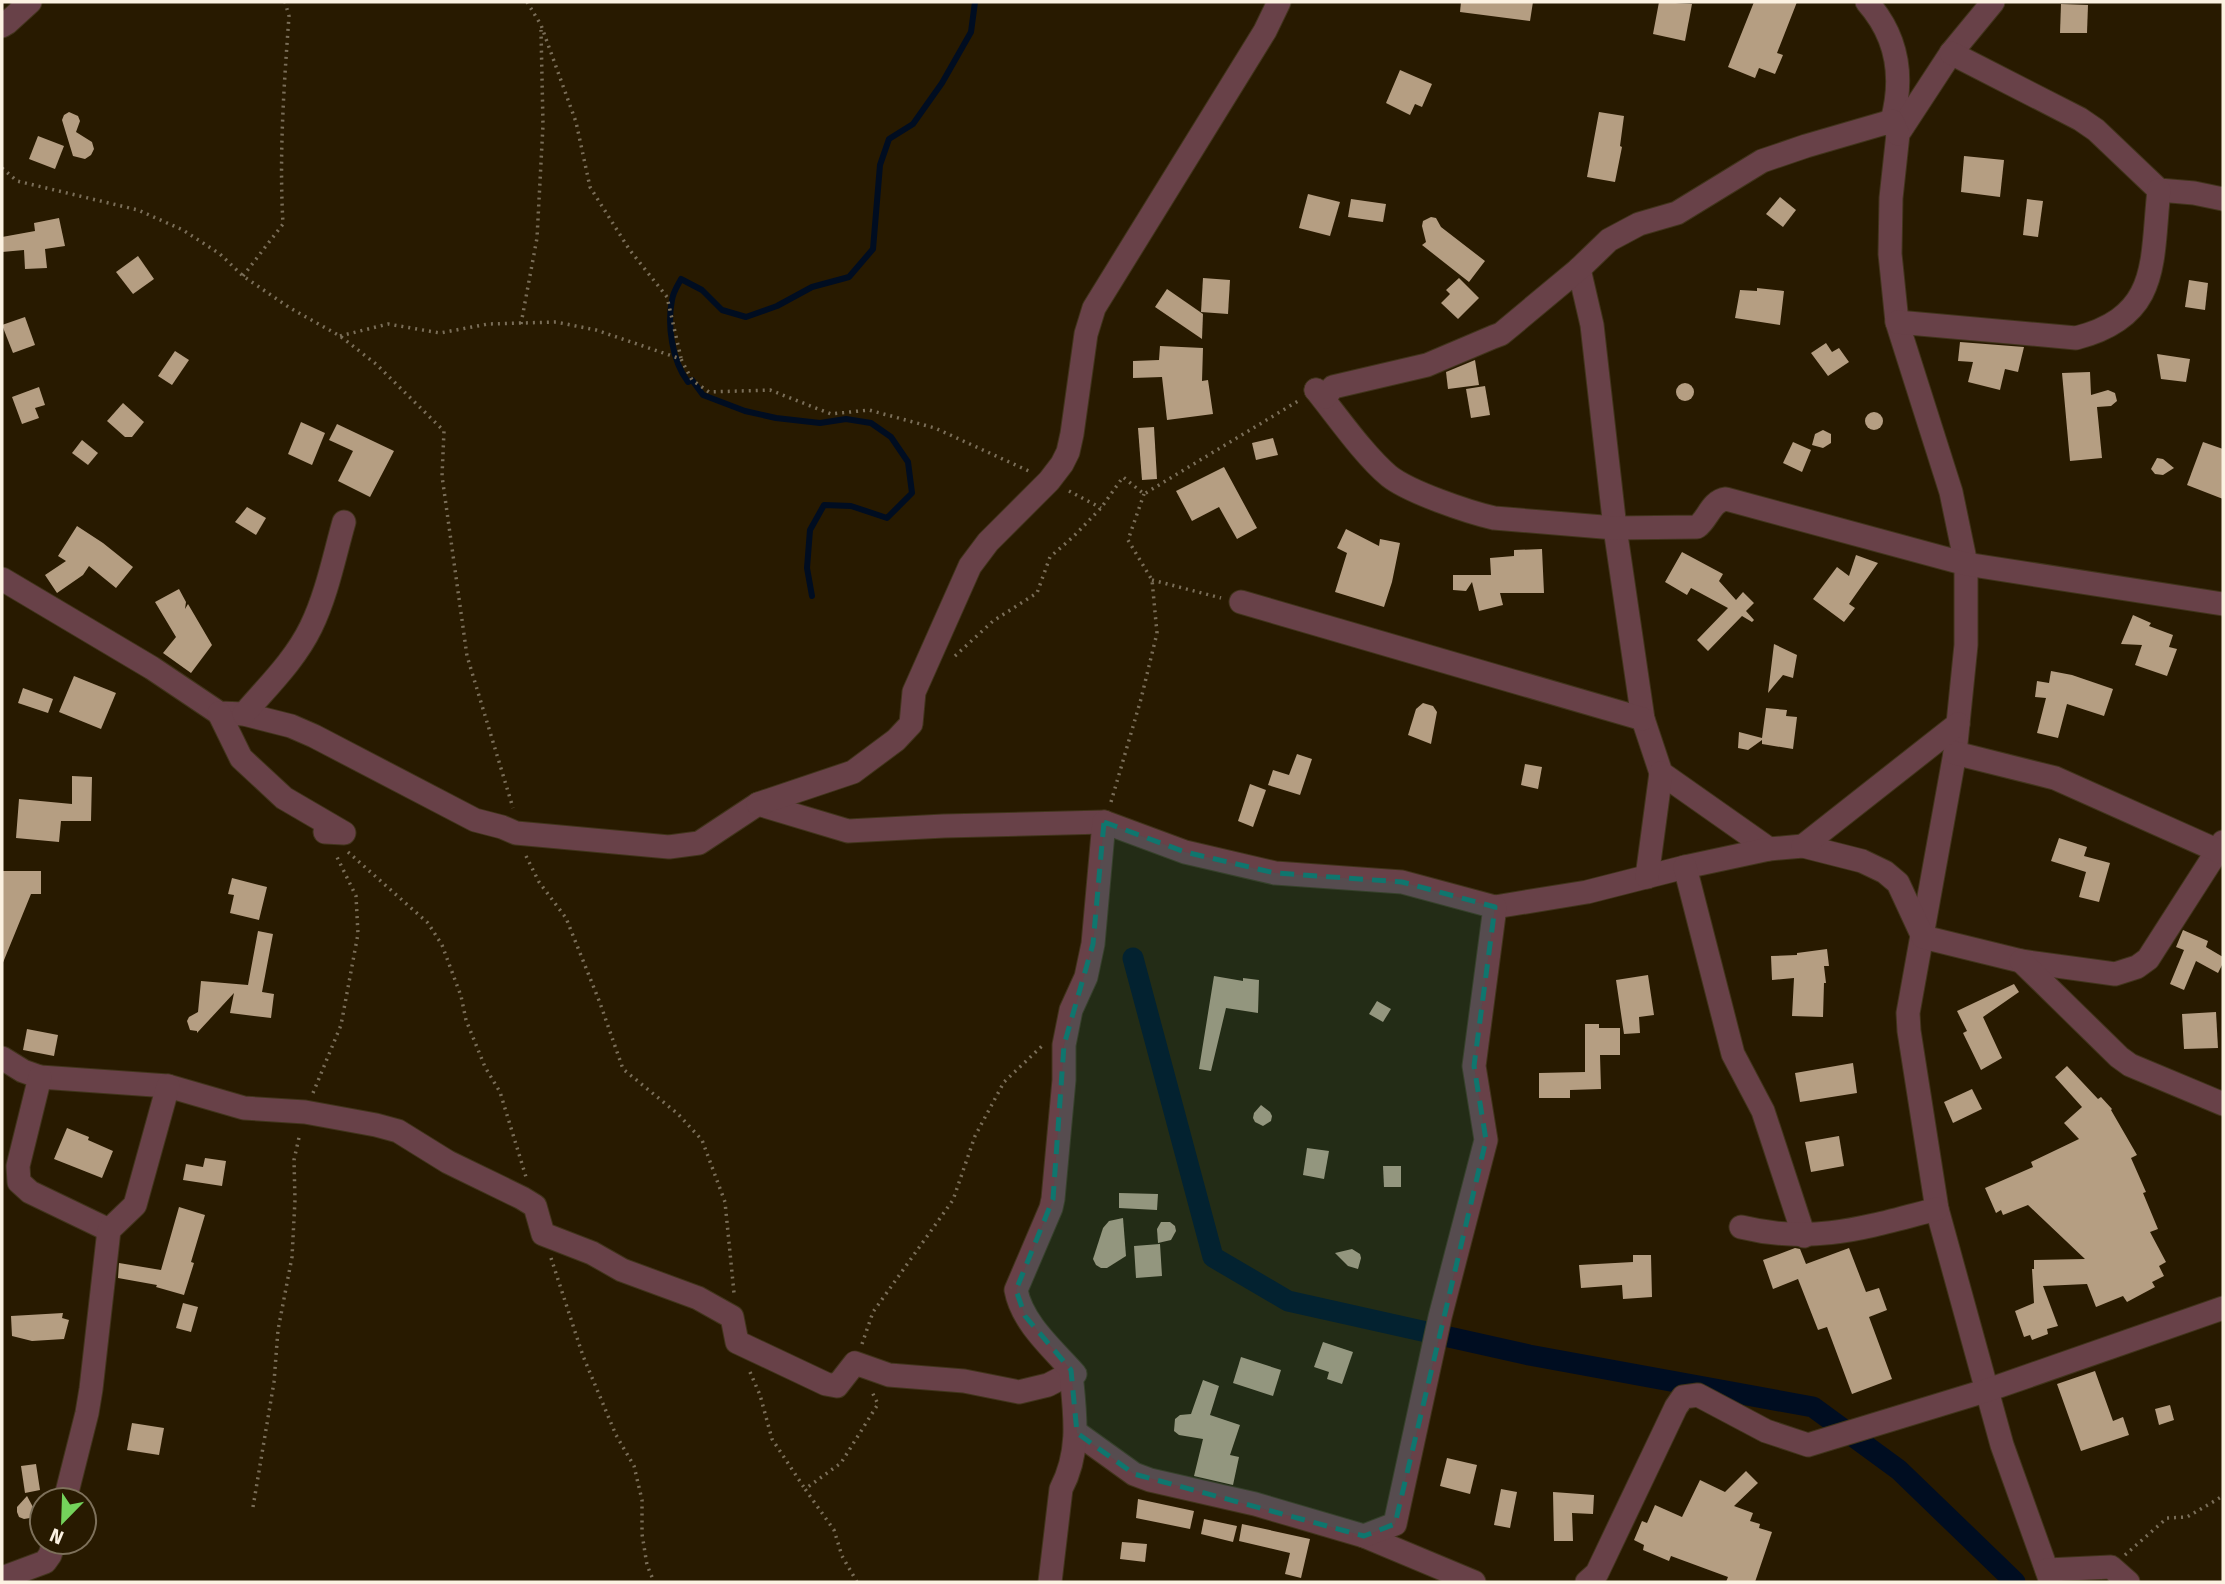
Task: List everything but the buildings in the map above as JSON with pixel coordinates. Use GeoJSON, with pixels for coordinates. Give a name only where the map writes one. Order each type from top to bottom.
{"type":"FeatureCollection","features":[{"type":"Feature","properties":{"kind":"street"},"geometry":{"type":"LineString","coordinates":[[2,26],[30,2]]}},
{"type":"Feature","properties":{"kind":"street"},"geometry":{"type":"LineString","coordinates":[[219,713],[244,714],[291,726],[475,820],[516,833],[669,847],[699,843],[758,804],[853,772],[896,740],[911,724],[914,692],[970,566],[988,542],[1049,481],[1062,464],[1070,443],[1086,334],[1094,308],[1265,31],[1279,2]]}},
{"type":"Feature","properties":{"kind":"street"},"geometry":{"type":"LineString","coordinates":[[1867,2],[1891,40],[1899,83],[1890,254],[1897,322],[1951,492],[1966,564],[1966,645],[1955,753],[1908,1013],[1937,1209],[2002,1445],[2049,1576],[2119,1575]]}},
{"type":"Feature","properties":{"kind":"street"},"geometry":{"type":"LineString","coordinates":[[1316,390],[1325,397],[1332,387],[1427,365],[1501,334],[1579,269],[1609,240],[1639,224],[1677,214],[1762,161],[1806,146],[1895,128],[1993,2]]}},
{"type":"Feature","properties":{"kind":"street"},"geometry":{"type":"LineString","coordinates":[[1951,53],[2080,119],[2096,130],[2159,190],[2223,199]]}},
{"type":"Feature","properties":{"kind":"street"},"geometry":{"type":"LineString","coordinates":[[1897,322],[2076,338],[2116,324],[2142,296],[2149,278],[2159,190]]}},
{"type":"Feature","properties":{"kind":"street"},"geometry":{"type":"LineString","coordinates":[[1579,269],[1592,325],[1615,528],[1643,719],[1661,773],[1647,877]]}},
{"type":"Feature","properties":{"kind":"street"},"geometry":{"type":"LineString","coordinates":[[1316,390],[1376,462],[1402,485],[1494,518],[1615,528],[1697,527],[1716,503],[1726,499],[1966,564],[2223,604]]}},
{"type":"Feature","properties":{"kind":"street"},"geometry":{"type":"LineString","coordinates":[[244,714],[284,669],[310,628],[322,601],[344,522]]}},
{"type":"Feature","properties":{"kind":"street"},"geometry":{"type":"LineString","coordinates":[[2,579],[152,668],[219,713],[241,758],[284,798],[344,833],[325,832]]}},
{"type":"Feature","properties":{"kind":"street"},"geometry":{"type":"LineString","coordinates":[[1241,602],[1643,719]]}},
{"type":"Feature","properties":{"kind":"street"},"geometry":{"type":"LineString","coordinates":[[1802,846],[1958,724]]}},
{"type":"Feature","properties":{"kind":"street"},"geometry":{"type":"LineString","coordinates":[[1923,937],[2021,961],[2115,974],[2137,967],[2148,959],[2222,849],[2055,778],[1955,753]]}},
{"type":"Feature","properties":{"kind":"street"},"geometry":{"type":"LineString","coordinates":[[1661,773],[1769,849]]}},
{"type":"Feature","properties":{"kind":"street"},"geometry":{"type":"LineString","coordinates":[[758,804],[848,831],[1104,822],[1185,852],[1275,873],[1402,882],[1495,907],[1578,894],[1769,849],[1802,846],[1862,861],[1885,872],[1898,883],[1923,937]]}},
{"type":"Feature","properties":{"kind":"street"},"geometry":{"type":"LineString","coordinates":[[2,1058],[40,1077],[168,1086],[244,1108],[305,1112],[398,1131],[432,1154],[535,1206],[543,1234],[592,1254],[622,1270],[717,1307],[732,1317],[737,1342],[826,1384],[837,1386],[855,1363],[889,1375],[964,1381],[1019,1392],[1048,1385],[1071,1373],[1075,1374],[1025,1316],[1018,1303],[1016,1290],[1053,1199],[1065,1080],[1064,1045],[1071,1010],[1086,977],[1093,944],[1104,822]]}},
{"type":"Feature","properties":{"kind":"street"},"geometry":{"type":"LineString","coordinates":[[1685,867],[1733,1054],[1763,1111],[1804,1236]]}},
{"type":"Feature","properties":{"kind":"street"},"geometry":{"type":"LineString","coordinates":[[1364,1536],[1395,1524],[1440,1317],[1486,1140],[1474,1066],[1495,907]]}},
{"type":"Feature","properties":{"kind":"street"},"geometry":{"type":"LineString","coordinates":[[2021,961],[2130,1065],[2223,1104]]}},
{"type":"Feature","properties":{"kind":"street"},"geometry":{"type":"LineString","coordinates":[[40,1077],[18,1166],[19,1182],[30,1192],[109,1230]]}},
{"type":"Feature","properties":{"kind":"street"},"geometry":{"type":"LineString","coordinates":[[69,1486],[91,1389],[109,1230],[135,1205],[168,1086]]}},
{"type":"Feature","properties":{"kind":"street"},"geometry":{"type":"LineString","coordinates":[[1741,1227],[1768,1234],[1804,1236],[1847,1232],[1937,1209]]}},
{"type":"Feature","properties":{"kind":"street"},"geometry":{"type":"LineString","coordinates":[[1587,1582],[1597,1573],[1676,1408],[1684,1397],[1698,1395],[1766,1431],[1808,1445],[1988,1390],[2223,1308]]}},
{"type":"Feature","properties":{"kind":"street"},"geometry":{"type":"LineString","coordinates":[[1050,1582],[1061,1489],[1067,1477],[1077,1433],[1071,1373]]}},
{"type":"Feature","properties":{"kind":"street"},"geometry":{"type":"LineString","coordinates":[[1077,1433],[1128,1470],[1150,1480],[1255,1504],[1364,1536],[1474,1582]]}},
{"type":"Feature","properties":{"kind":"street"},"geometry":{"type":"LineString","coordinates":[[2,1578],[45,1562],[49,1556]]}},
{"type":"Feature","properties":{"kind":"path"},"geometry":{"type":"LineString","coordinates":[[243,276],[283,224],[280,177],[289,16],[285,2]]}},
{"type":"Feature","properties":{"kind":"path"},"geometry":{"type":"LineString","coordinates":[[527,2],[541,25],[576,122],[590,187],[629,249],[667,297],[681,359],[692,380],[709,393],[770,390],[831,414],[869,410],[935,428],[1101,508]]}},
{"type":"Feature","properties":{"kind":"path"},"geometry":{"type":"LineString","coordinates":[[520,324],[537,238],[543,125],[541,25]]}},
{"type":"Feature","properties":{"kind":"path"},"geometry":{"type":"LineString","coordinates":[[2,167],[17,181],[138,210],[172,225],[220,254],[243,276],[290,308],[340,335],[376,364],[444,431],[442,476],[467,656],[512,800],[516,833],[538,882],[566,918],[623,1069],[678,1114],[702,1140],[725,1202],[734,1304]]}},
{"type":"Feature","properties":{"kind":"path"},"geometry":{"type":"LineString","coordinates":[[340,335],[388,324],[440,333],[488,324],[556,322],[596,330],[681,359]]}},
{"type":"Feature","properties":{"kind":"path"},"geometry":{"type":"LineString","coordinates":[[1104,822],[1116,790],[1157,633],[1152,580],[1128,540],[1144,494],[1316,390]]}},
{"type":"Feature","properties":{"kind":"path"},"geometry":{"type":"LineString","coordinates":[[954,657],[993,621],[1037,593],[1050,557],[1101,508],[1123,477],[1144,494]]}},
{"type":"Feature","properties":{"kind":"path"},"geometry":{"type":"LineString","coordinates":[[1152,580],[1241,602]]}},
{"type":"Feature","properties":{"kind":"path"},"geometry":{"type":"LineString","coordinates":[[253,1507],[274,1382],[278,1330],[292,1257],[294,1160],[305,1112],[341,1025],[358,934],[356,897],[325,832]]}},
{"type":"Feature","properties":{"kind":"path"},"geometry":{"type":"LineString","coordinates":[[805,1489],[841,1463],[878,1404],[855,1363],[873,1312],[953,1200],[975,1136],[1004,1082],[1044,1044]]}},
{"type":"Feature","properties":{"kind":"path"},"geometry":{"type":"LineString","coordinates":[[737,1342],[760,1395],[772,1439],[834,1530],[842,1556],[857,1582]]}},
{"type":"Feature","properties":{"kind":"path"},"geometry":{"type":"LineString","coordinates":[[2119,1575],[2167,1518],[2187,1517],[2223,1496]]}},
{"type":"Feature","properties":{"kind":"highlighted area"},"geometry":{"type":"Polygon","coordinates":[[[1104,822],[1185,852],[1275,873],[1402,882],[1495,907],[1474,1066],[1486,1140],[1395,1524],[1364,1536],[1134,1474],[1077,1433],[1071,1370],[1025,1316],[1016,1290],[1053,1199],[1064,1045],[1093,944],[1104,822]]]}},
{"type":"Feature","properties":{"kind":"waterway"},"geometry":{"type":"LineString","coordinates":[[812,596],[807,568],[810,530],[824,505],[851,506],[887,518],[912,493],[908,462],[891,437],[871,423],[846,419],[820,423],[776,418],[745,411],[703,395],[692,380],[688,382],[678,364],[670,320],[674,291],[681,279],[702,290],[722,310],[746,317],[777,306],[812,287],[849,277],[873,249],[880,165],[889,139],[913,124],[942,83],[971,32],[975,2]]}},
{"type":"Feature","properties":{"kind":"waterway"},"geometry":{"type":"LineString","coordinates":[[1133,958],[1213,1257],[1288,1301],[1529,1355],[1813,1407],[1899,1470],[2015,1582]]}}]}
